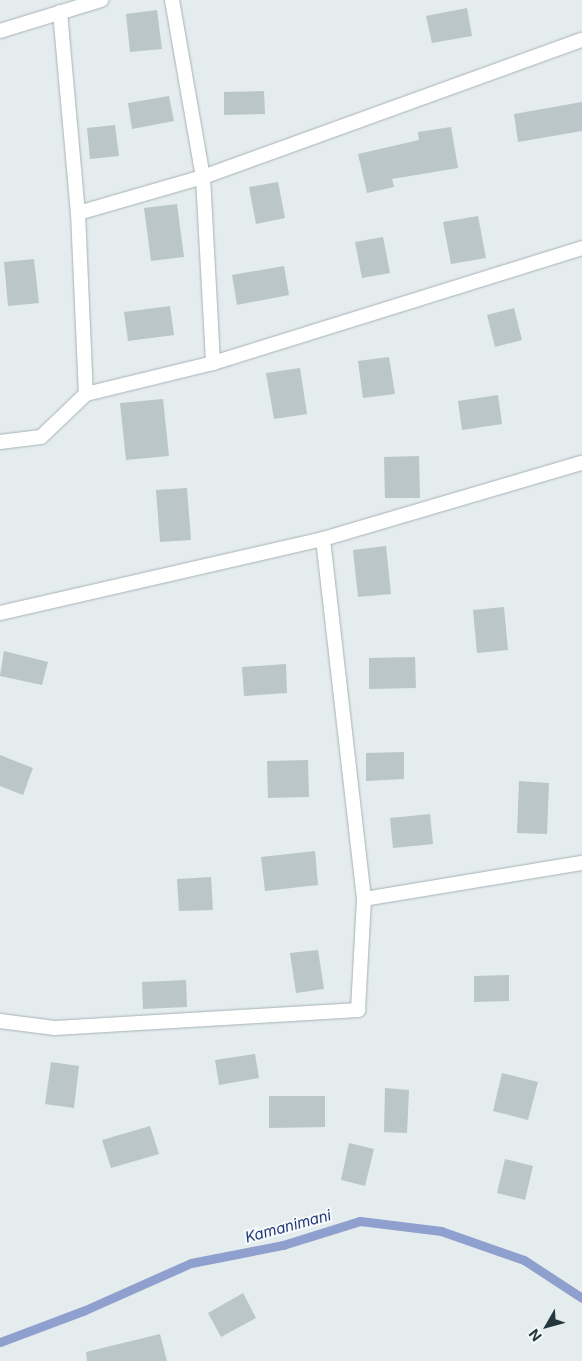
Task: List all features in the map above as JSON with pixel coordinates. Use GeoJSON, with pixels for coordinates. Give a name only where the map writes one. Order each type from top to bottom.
{"type":"FeatureCollection","features":[{"type":"Feature","properties":{"kind":"street"},"geometry":{"type":"LineString","coordinates":[[0,31],[101,0]]}},
{"type":"Feature","properties":{"kind":"street"},"geometry":{"type":"LineString","coordinates":[[172,0],[203,176],[213,363]]}},
{"type":"Feature","properties":{"kind":"street"},"geometry":{"type":"LineString","coordinates":[[60,12],[78,213],[86,394]]}},
{"type":"Feature","properties":{"kind":"street"},"geometry":{"type":"LineString","coordinates":[[78,213],[203,176],[582,40]]}},
{"type":"Feature","properties":{"kind":"street"},"geometry":{"type":"LineString","coordinates":[[0,442],[41,437],[86,394],[213,363],[582,248]]}},
{"type":"Feature","properties":{"kind":"street"},"geometry":{"type":"LineString","coordinates":[[0,613],[323,539],[582,463]]}},
{"type":"Feature","properties":{"kind":"street"},"geometry":{"type":"LineString","coordinates":[[0,1021],[55,1028],[358,1010],[364,899],[323,539]]}},
{"type":"Feature","properties":{"kind":"street"},"geometry":{"type":"LineString","coordinates":[[364,899],[582,862]]}},
{"type":"Feature","properties":{"kind":"building"},"geometry":{"type":"Polygon","coordinates":[[[467,8],[472,36],[432,43],[426,16],[467,8]]]}},
{"type":"Feature","properties":{"kind":"building"},"geometry":{"type":"Polygon","coordinates":[[[157,10],[162,49],[130,52],[126,14],[157,10]]]}},
{"type":"Feature","properties":{"kind":"building"},"geometry":{"type":"Polygon","coordinates":[[[264,91],[265,114],[224,115],[224,92],[264,91]]]}},
{"type":"Feature","properties":{"kind":"building"},"geometry":{"type":"Polygon","coordinates":[[[169,96],[174,121],[132,129],[128,103],[169,96]]]}},
{"type":"Feature","properties":{"kind":"building"},"geometry":{"type":"Polygon","coordinates":[[[582,102],[582,131],[518,142],[514,114],[582,102]]]}},
{"type":"Feature","properties":{"kind":"building"},"geometry":{"type":"Polygon","coordinates":[[[115,125],[119,156],[90,159],[87,128],[115,125]]]}},
{"type":"Feature","properties":{"kind":"building"},"geometry":{"type":"Polygon","coordinates":[[[451,127],[458,168],[392,179],[394,187],[367,193],[358,154],[419,140],[418,132],[451,127]]]}},
{"type":"Feature","properties":{"kind":"building"},"geometry":{"type":"Polygon","coordinates":[[[278,182],[285,218],[256,224],[249,187],[278,182]]]}},
{"type":"Feature","properties":{"kind":"building"},"geometry":{"type":"Polygon","coordinates":[[[177,204],[184,257],[151,261],[144,208],[177,204]]]}},
{"type":"Feature","properties":{"kind":"building"},"geometry":{"type":"Polygon","coordinates":[[[478,216],[486,258],[451,264],[443,222],[478,216]]]}},
{"type":"Feature","properties":{"kind":"building"},"geometry":{"type":"Polygon","coordinates":[[[383,237],[390,273],[362,278],[355,242],[383,237]]]}},
{"type":"Feature","properties":{"kind":"building"},"geometry":{"type":"Polygon","coordinates":[[[34,259],[39,303],[8,306],[4,262],[34,259]]]}},
{"type":"Feature","properties":{"kind":"building"},"geometry":{"type":"Polygon","coordinates":[[[284,266],[289,295],[237,305],[232,275],[284,266]]]}},
{"type":"Feature","properties":{"kind":"building"},"geometry":{"type":"Polygon","coordinates":[[[170,306],[174,335],[128,341],[124,312],[170,306]]]}},
{"type":"Feature","properties":{"kind":"building"},"geometry":{"type":"Polygon","coordinates":[[[514,308],[522,340],[495,347],[487,315],[514,308]]]}},
{"type":"Feature","properties":{"kind":"building"},"geometry":{"type":"Polygon","coordinates":[[[389,357],[395,394],[363,398],[358,361],[389,357]]]}},
{"type":"Feature","properties":{"kind":"building"},"geometry":{"type":"Polygon","coordinates":[[[300,368],[307,414],[274,419],[266,373],[300,368]]]}},
{"type":"Feature","properties":{"kind":"building"},"geometry":{"type":"Polygon","coordinates":[[[498,395],[502,424],[462,430],[458,401],[498,395]]]}},
{"type":"Feature","properties":{"kind":"building"},"geometry":{"type":"Polygon","coordinates":[[[163,399],[169,456],[126,460],[120,403],[163,399]]]}},
{"type":"Feature","properties":{"kind":"building"},"geometry":{"type":"Polygon","coordinates":[[[419,456],[420,498],[385,498],[384,457],[419,456]]]}},
{"type":"Feature","properties":{"kind":"building"},"geometry":{"type":"Polygon","coordinates":[[[187,488],[191,540],[160,542],[156,490],[187,488]]]}},
{"type":"Feature","properties":{"kind":"building"},"geometry":{"type":"Polygon","coordinates":[[[386,546],[391,594],[358,597],[353,550],[386,546]]]}},
{"type":"Feature","properties":{"kind":"building"},"geometry":{"type":"Polygon","coordinates":[[[504,607],[508,650],[477,653],[473,610],[504,607]]]}},
{"type":"Feature","properties":{"kind":"building"},"geometry":{"type":"Polygon","coordinates":[[[4,651],[48,662],[42,685],[0,676],[4,651]]]}},
{"type":"Feature","properties":{"kind":"building"},"geometry":{"type":"Polygon","coordinates":[[[415,657],[416,688],[369,689],[369,658],[415,657]]]}},
{"type":"Feature","properties":{"kind":"building"},"geometry":{"type":"Polygon","coordinates":[[[286,664],[287,693],[244,696],[242,667],[286,664]]]}},
{"type":"Feature","properties":{"kind":"building"},"geometry":{"type":"Polygon","coordinates":[[[404,752],[404,779],[366,781],[366,753],[404,752]]]}},
{"type":"Feature","properties":{"kind":"building"},"geometry":{"type":"Polygon","coordinates":[[[0,755],[33,768],[23,795],[0,786],[0,755]]]}},
{"type":"Feature","properties":{"kind":"building"},"geometry":{"type":"Polygon","coordinates":[[[308,760],[309,797],[268,798],[267,761],[308,760]]]}},
{"type":"Feature","properties":{"kind":"building"},"geometry":{"type":"Polygon","coordinates":[[[519,781],[549,783],[547,834],[517,833],[519,781]]]}},
{"type":"Feature","properties":{"kind":"building"},"geometry":{"type":"Polygon","coordinates":[[[430,814],[433,844],[393,848],[390,818],[430,814]]]}},
{"type":"Feature","properties":{"kind":"building"},"geometry":{"type":"Polygon","coordinates":[[[315,851],[318,885],[265,891],[261,857],[315,851]]]}},
{"type":"Feature","properties":{"kind":"building"},"geometry":{"type":"Polygon","coordinates":[[[211,877],[213,910],[179,911],[177,879],[211,877]]]}},
{"type":"Feature","properties":{"kind":"building"},"geometry":{"type":"Polygon","coordinates":[[[318,950],[324,989],[296,993],[290,953],[318,950]]]}},
{"type":"Feature","properties":{"kind":"building"},"geometry":{"type":"Polygon","coordinates":[[[509,975],[509,1001],[474,1002],[474,976],[509,975]]]}},
{"type":"Feature","properties":{"kind":"building"},"geometry":{"type":"Polygon","coordinates":[[[186,980],[187,1007],[143,1009],[142,982],[186,980]]]}},
{"type":"Feature","properties":{"kind":"building"},"geometry":{"type":"Polygon","coordinates":[[[255,1054],[259,1078],[219,1085],[215,1060],[255,1054]]]}},
{"type":"Feature","properties":{"kind":"building"},"geometry":{"type":"Polygon","coordinates":[[[51,1062],[79,1066],[74,1108],[45,1104],[51,1062]]]}},
{"type":"Feature","properties":{"kind":"building"},"geometry":{"type":"Polygon","coordinates":[[[502,1073],[538,1082],[528,1120],[493,1111],[502,1073]]]}},
{"type":"Feature","properties":{"kind":"building"},"geometry":{"type":"Polygon","coordinates":[[[385,1088],[409,1090],[407,1133],[384,1132],[385,1088]]]}},
{"type":"Feature","properties":{"kind":"building"},"geometry":{"type":"Polygon","coordinates":[[[269,1096],[325,1096],[325,1127],[269,1128],[269,1096]]]}},
{"type":"Feature","properties":{"kind":"building"},"geometry":{"type":"Polygon","coordinates":[[[150,1126],[159,1154],[111,1168],[102,1140],[150,1126]]]}},
{"type":"Feature","properties":{"kind":"building"},"geometry":{"type":"Polygon","coordinates":[[[349,1143],[374,1149],[365,1186],[341,1180],[349,1143]]]}},
{"type":"Feature","properties":{"kind":"building"},"geometry":{"type":"Polygon","coordinates":[[[505,1159],[533,1166],[525,1200],[497,1193],[505,1159]]]}},
{"type":"Feature","properties":{"kind":"building"},"geometry":{"type":"Polygon","coordinates":[[[243,1293],[256,1318],[221,1337],[208,1313],[243,1293]]]}},
{"type":"Feature","properties":{"kind":"building"},"geometry":{"type":"Polygon","coordinates":[[[160,1334],[167,1361],[87,1361],[86,1352],[160,1334]]]}},
{"type":"Feature","properties":{"kind":"waterway","name":"Kamanimani"},"geometry":{"type":"LineString","coordinates":[[0,1342],[83,1311],[191,1263],[283,1245],[360,1221],[441,1231],[524,1260],[582,1298]]}}]}
